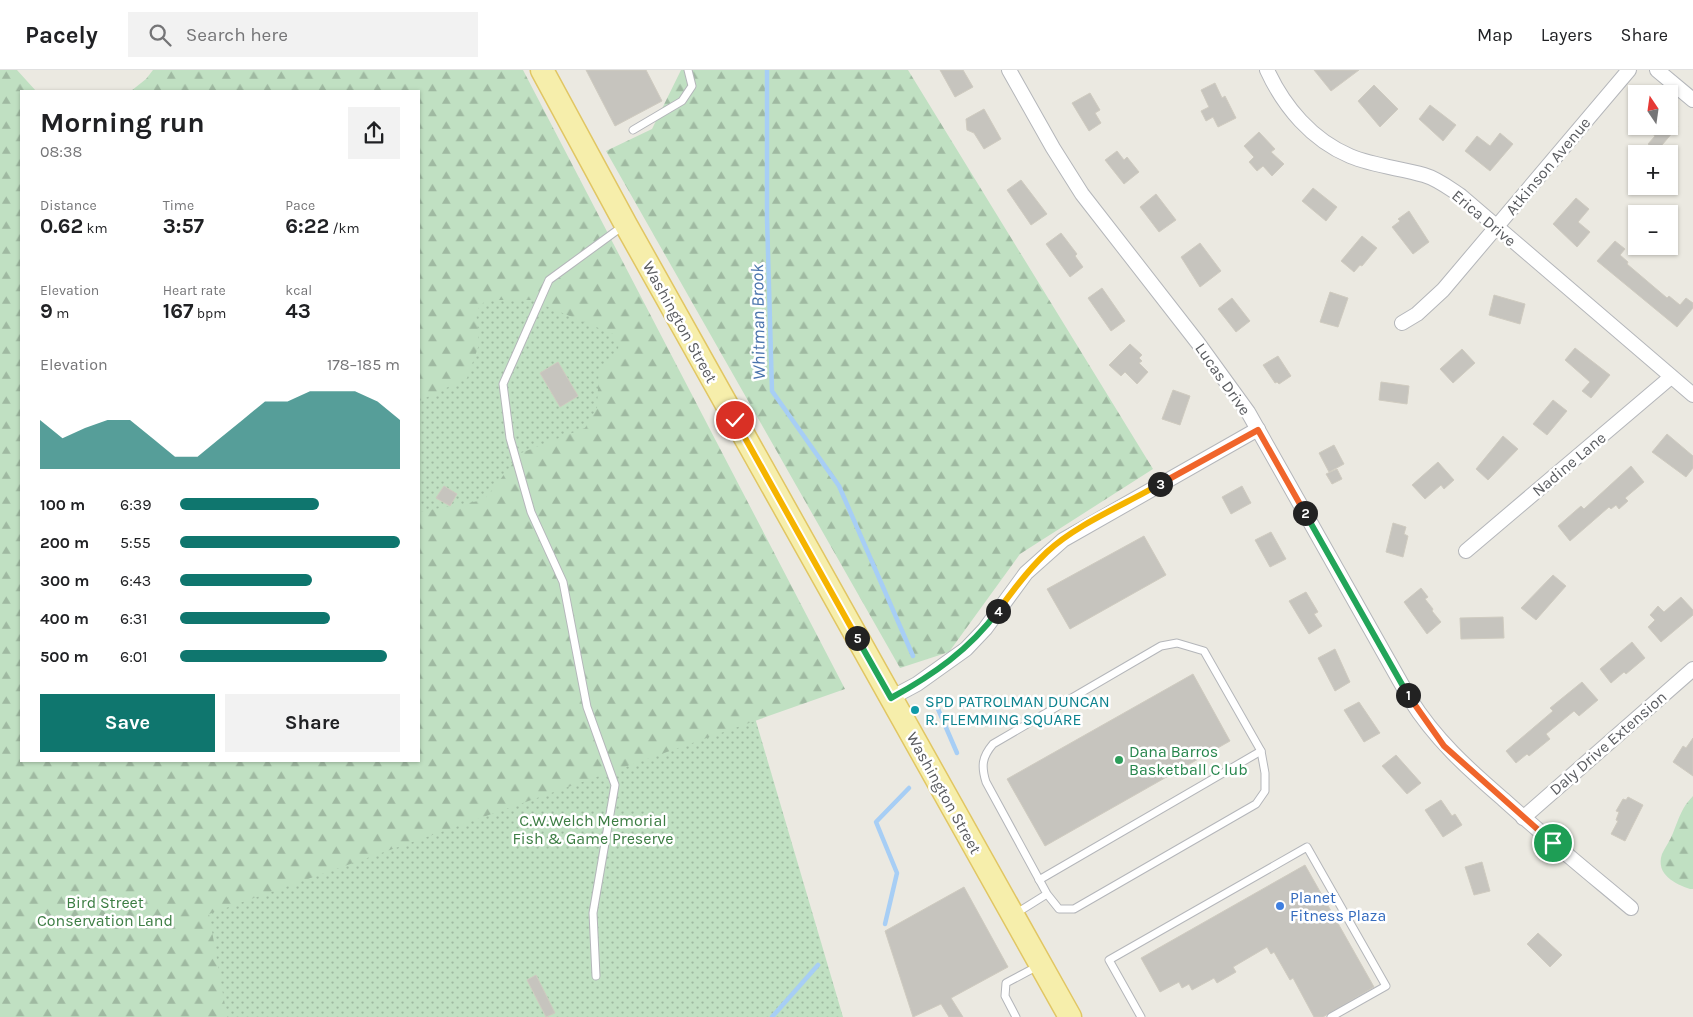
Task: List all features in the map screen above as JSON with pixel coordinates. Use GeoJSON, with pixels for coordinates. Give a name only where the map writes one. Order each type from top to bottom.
{"type":"FeatureCollection","features":[{"type":"Feature","properties":{"kind":"main road","name":"Washington Street"},"geometry":{"type":"LineString","coordinates":[[542,70],[626,224],[1070,1017]]}},
{"type":"Feature","properties":{"kind":"street","name":"Lucas Drive"},"geometry":{"type":"LineString","coordinates":[[1009,70],[1053,148],[1082,194],[1234,392],[1258,430],[1420,716],[1444,746],[1523,818],[1631,908]]}},
{"type":"Feature","properties":{"kind":"street","name":"Erica Drive"},"geometry":{"type":"LineString","coordinates":[[1267,70],[1276,90],[1290,110],[1324,142],[1350,156],[1426,175],[1444,184],[1461,196],[1496,228],[1693,395]]}},
{"type":"Feature","properties":{"kind":"street","name":"Atkinson Avenue"},"geometry":{"type":"LineString","coordinates":[[1402,323],[1431,303],[1443,290],[1629,70]]}},
{"type":"Feature","properties":{"kind":"street"},"geometry":{"type":"LineString","coordinates":[[1657,70],[1693,100]]}},
{"type":"Feature","properties":{"kind":"street","name":"Nadine Lane"},"geometry":{"type":"LineString","coordinates":[[1466,550],[1671,377]]}},
{"type":"Feature","properties":{"kind":"street"},"geometry":{"type":"LineString","coordinates":[[891,698],[917,684],[966,648],[985,629],[1026,573],[1063,540],[1258,430]]}},
{"type":"Feature","properties":{"kind":"street","name":"Daly Drive Extension"},"geometry":{"type":"LineString","coordinates":[[1523,818],[1693,669]]}},
{"type":"Feature","properties":{"kind":"lane"},"geometry":{"type":"LineString","coordinates":[[633,130],[682,101],[692,86],[688,70]]}},
{"type":"Feature","properties":{"kind":"lane"},"geometry":{"type":"LineString","coordinates":[[596,976],[593,913],[615,785],[587,707],[564,582],[531,512],[510,438],[503,384],[549,280],[626,224]]}},
{"type":"Feature","properties":{"kind":"lane"},"geometry":{"type":"LineString","coordinates":[[1177,643],[1204,651],[1261,752],[1266,773],[1265,791],[1256,804],[1074,909],[1059,909],[1047,894],[986,782],[982,769],[984,754],[992,744],[1161,646],[1177,643]]}},
{"type":"Feature","properties":{"kind":"lane"},"geometry":{"type":"LineString","coordinates":[[1039,880],[1261,752]]}},
{"type":"Feature","properties":{"kind":"lane"},"geometry":{"type":"LineString","coordinates":[[1141,1017],[1109,960],[1307,847],[1386,986],[1331,1017]]}},
{"type":"Feature","properties":{"kind":"lane"},"geometry":{"type":"LineString","coordinates":[[1012,915],[1047,894]]}},
{"type":"Feature","properties":{"kind":"lane"},"geometry":{"type":"LineString","coordinates":[[1016,1017],[1005,996],[1006,983],[1040,965]]}},
{"type":"Feature","properties":{"kind":"green space","name":"Bird Street Conservation Land"},"geometry":{"type":"Polygon","coordinates":[[[0,70],[17,70],[35,90],[20,90],[20,762],[420,762],[420,512],[484,500],[521,453],[585,428],[597,408],[599,370],[617,355],[619,344],[613,334],[548,307],[538,300],[486,300],[476,311],[479,345],[467,378],[420,401],[420,90],[132,90],[146,79],[153,70],[523,70],[845,689],[209,914],[227,1017],[0,1017],[0,70]]]}},
{"type":"Feature","properties":{"kind":"green space","name":"C.W.Welch Memorial Fish & Game Preserve"},"geometry":{"type":"Polygon","coordinates":[[[489,70],[675,423],[700,531],[843,1017],[0,1017],[21,762],[420,762],[420,91],[489,70]]]}},
{"type":"Feature","properties":{"kind":"green space"},"geometry":{"type":"Polygon","coordinates":[[[681,70],[908,70],[1153,469],[1020,554],[949,652],[900,668],[606,151],[652,129],[681,70]]]}},
{"type":"Feature","properties":{"kind":"green space"},"geometry":{"type":"Polygon","coordinates":[[[1693,796],[1693,889],[1690,889],[1668,878],[1661,868],[1661,861],[1662,854],[1672,836],[1681,813],[1693,796]]]}},
{"type":"Feature","properties":{"kind":"building"},"geometry":{"type":"Polygon","coordinates":[[[586,70],[646,70],[662,101],[615,126],[586,70]]]}},
{"type":"Feature","properties":{"kind":"building"},"geometry":{"type":"Polygon","coordinates":[[[940,70],[963,70],[973,87],[955,97],[940,70]]]}},
{"type":"Feature","properties":{"kind":"building"},"geometry":{"type":"Polygon","coordinates":[[[1314,70],[1359,70],[1331,91],[1314,70]]]}},
{"type":"Feature","properties":{"kind":"building"},"geometry":{"type":"Polygon","coordinates":[[[1215,83],[1222,98],[1225,96],[1236,118],[1218,127],[1213,117],[1206,121],[1201,111],[1209,107],[1201,90],[1215,83]]]}},
{"type":"Feature","properties":{"kind":"building"},"geometry":{"type":"Polygon","coordinates":[[[1374,85],[1398,109],[1380,127],[1358,101],[1374,85]]]}},
{"type":"Feature","properties":{"kind":"building"},"geometry":{"type":"Polygon","coordinates":[[[1090,93],[1100,110],[1095,113],[1101,123],[1089,131],[1072,103],[1090,93]]]}},
{"type":"Feature","properties":{"kind":"building"},"geometry":{"type":"Polygon","coordinates":[[[1430,105],[1456,125],[1443,141],[1419,119],[1430,105]]]}},
{"type":"Feature","properties":{"kind":"building"},"geometry":{"type":"Polygon","coordinates":[[[984,109],[1001,139],[984,149],[974,133],[967,130],[966,119],[984,109]]]}},
{"type":"Feature","properties":{"kind":"building"},"geometry":{"type":"Polygon","coordinates":[[[1259,132],[1275,149],[1271,152],[1284,164],[1272,176],[1263,166],[1257,171],[1249,162],[1254,157],[1244,146],[1259,132]]]}},
{"type":"Feature","properties":{"kind":"building"},"geometry":{"type":"Polygon","coordinates":[[[1500,133],[1513,144],[1490,171],[1465,151],[1477,136],[1490,146],[1500,133]]]}},
{"type":"Feature","properties":{"kind":"building"},"geometry":{"type":"Polygon","coordinates":[[[1654,135],[1670,135],[1662,145],[1649,145],[1648,144],[1655,136],[1654,135]]]}},
{"type":"Feature","properties":{"kind":"building"},"geometry":{"type":"Polygon","coordinates":[[[1117,151],[1124,160],[1127,157],[1139,172],[1124,184],[1105,160],[1117,151]]]}},
{"type":"Feature","properties":{"kind":"building"},"geometry":{"type":"Polygon","coordinates":[[[1021,180],[1047,214],[1031,225],[1007,190],[1021,180]]]}},
{"type":"Feature","properties":{"kind":"building"},"geometry":{"type":"Polygon","coordinates":[[[1313,188],[1337,207],[1326,221],[1302,201],[1313,188]]]}},
{"type":"Feature","properties":{"kind":"building"},"geometry":{"type":"Polygon","coordinates":[[[1156,194],[1176,220],[1159,232],[1140,207],[1156,194]]]}},
{"type":"Feature","properties":{"kind":"building"},"geometry":{"type":"Polygon","coordinates":[[[1576,198],[1589,209],[1578,222],[1590,232],[1577,247],[1553,224],[1576,198]]]}},
{"type":"Feature","properties":{"kind":"building"},"geometry":{"type":"Polygon","coordinates":[[[1409,211],[1429,242],[1413,254],[1392,227],[1400,221],[1398,219],[1409,211]]]}},
{"type":"Feature","properties":{"kind":"building"},"geometry":{"type":"Polygon","coordinates":[[[1061,233],[1077,254],[1075,256],[1083,267],[1070,277],[1046,244],[1061,233]]]}},
{"type":"Feature","properties":{"kind":"building"},"geometry":{"type":"Polygon","coordinates":[[[1362,236],[1377,248],[1362,266],[1360,265],[1354,272],[1341,261],[1362,236]]]}},
{"type":"Feature","properties":{"kind":"building"},"geometry":{"type":"Polygon","coordinates":[[[1615,241],[1625,249],[1620,255],[1628,262],[1627,264],[1667,298],[1669,296],[1680,305],[1686,298],[1693,303],[1693,308],[1677,327],[1597,261],[1615,241]]]}},
{"type":"Feature","properties":{"kind":"building"},"geometry":{"type":"Polygon","coordinates":[[[1200,243],[1221,271],[1200,287],[1181,257],[1200,243]]]}},
{"type":"Feature","properties":{"kind":"building"},"geometry":{"type":"Polygon","coordinates":[[[1102,288],[1125,321],[1111,331],[1088,298],[1102,288]]]}},
{"type":"Feature","properties":{"kind":"building"},"geometry":{"type":"Polygon","coordinates":[[[1330,292],[1348,298],[1338,327],[1320,322],[1330,292]]]}},
{"type":"Feature","properties":{"kind":"building"},"geometry":{"type":"Polygon","coordinates":[[[1494,295],[1525,304],[1520,324],[1489,315],[1494,295]]]}},
{"type":"Feature","properties":{"kind":"building"},"geometry":{"type":"Polygon","coordinates":[[[1232,298],[1250,321],[1236,332],[1218,309],[1232,298]]]}},
{"type":"Feature","properties":{"kind":"building"},"geometry":{"type":"Polygon","coordinates":[[[1130,344],[1142,355],[1139,358],[1142,361],[1139,363],[1148,372],[1137,384],[1125,372],[1121,376],[1109,365],[1130,344]]]}},
{"type":"Feature","properties":{"kind":"building"},"geometry":{"type":"Polygon","coordinates":[[[1575,348],[1610,375],[1591,398],[1582,391],[1590,382],[1565,360],[1575,348]]]}},
{"type":"Feature","properties":{"kind":"building"},"geometry":{"type":"Polygon","coordinates":[[[1462,349],[1475,363],[1453,383],[1440,369],[1462,349]]]}},
{"type":"Feature","properties":{"kind":"building"},"geometry":{"type":"Polygon","coordinates":[[[1278,356],[1291,376],[1279,384],[1275,383],[1263,365],[1278,356]]]}},
{"type":"Feature","properties":{"kind":"building"},"geometry":{"type":"Polygon","coordinates":[[[558,362],[578,396],[560,407],[540,373],[558,362]]]}},
{"type":"Feature","properties":{"kind":"building"},"geometry":{"type":"Polygon","coordinates":[[[1381,382],[1409,386],[1407,404],[1379,400],[1381,382]]]}},
{"type":"Feature","properties":{"kind":"building"},"geometry":{"type":"Polygon","coordinates":[[[1173,390],[1190,396],[1180,425],[1162,419],[1173,390]]]}},
{"type":"Feature","properties":{"kind":"building"},"geometry":{"type":"Polygon","coordinates":[[[1553,400],[1567,411],[1547,435],[1533,424],[1553,400]]]}},
{"type":"Feature","properties":{"kind":"building"},"geometry":{"type":"Polygon","coordinates":[[[1667,434],[1693,456],[1693,468],[1686,477],[1652,452],[1667,434]]]}},
{"type":"Feature","properties":{"kind":"building"},"geometry":{"type":"Polygon","coordinates":[[[1503,436],[1518,449],[1488,480],[1476,469],[1503,436]]]}},
{"type":"Feature","properties":{"kind":"building"},"geometry":{"type":"Polygon","coordinates":[[[1334,445],[1344,464],[1329,472],[1319,453],[1334,445]]]}},
{"type":"Feature","properties":{"kind":"building"},"geometry":{"type":"Polygon","coordinates":[[[1438,462],[1454,480],[1444,489],[1441,485],[1425,499],[1412,485],[1438,462]]]}},
{"type":"Feature","properties":{"kind":"building"},"geometry":{"type":"Polygon","coordinates":[[[1631,466],[1644,482],[1625,498],[1628,501],[1619,509],[1616,505],[1611,509],[1609,507],[1570,541],[1558,526],[1581,506],[1584,509],[1631,466]]]}},
{"type":"Feature","properties":{"kind":"building"},"geometry":{"type":"Polygon","coordinates":[[[1337,469],[1342,479],[1332,484],[1326,474],[1337,469]]]}},
{"type":"Feature","properties":{"kind":"building"},"geometry":{"type":"Polygon","coordinates":[[[444,486],[457,494],[450,506],[436,498],[444,486]]]}},
{"type":"Feature","properties":{"kind":"building"},"geometry":{"type":"Polygon","coordinates":[[[1242,486],[1251,503],[1231,514],[1222,497],[1242,486]]]}},
{"type":"Feature","properties":{"kind":"building"},"geometry":{"type":"Polygon","coordinates":[[[1393,523],[1406,527],[1404,534],[1408,536],[1403,557],[1386,552],[1393,523]]]}},
{"type":"Feature","properties":{"kind":"building"},"geometry":{"type":"Polygon","coordinates":[[[1271,532],[1286,559],[1270,567],[1255,540],[1271,532]]]}},
{"type":"Feature","properties":{"kind":"building"},"geometry":{"type":"Polygon","coordinates":[[[1144,536],[1166,575],[1070,629],[1047,589],[1144,536]]]}},
{"type":"Feature","properties":{"kind":"building"},"geometry":{"type":"Polygon","coordinates":[[[1553,575],[1566,586],[1536,620],[1521,608],[1553,575]]]}},
{"type":"Feature","properties":{"kind":"building"},"geometry":{"type":"Polygon","coordinates":[[[1421,588],[1428,597],[1425,599],[1433,609],[1432,611],[1441,622],[1427,634],[1404,602],[1421,588]]]}},
{"type":"Feature","properties":{"kind":"building"},"geometry":{"type":"Polygon","coordinates":[[[1306,592],[1318,612],[1314,614],[1322,626],[1309,634],[1289,601],[1306,592]]]}},
{"type":"Feature","properties":{"kind":"building"},"geometry":{"type":"Polygon","coordinates":[[[1681,597],[1693,610],[1693,615],[1661,642],[1648,627],[1655,620],[1650,615],[1658,606],[1664,612],[1681,597]]]}},
{"type":"Feature","properties":{"kind":"building"},"geometry":{"type":"Polygon","coordinates":[[[1503,617],[1504,638],[1461,639],[1460,618],[1503,617]]]}},
{"type":"Feature","properties":{"kind":"building"},"geometry":{"type":"Polygon","coordinates":[[[1632,642],[1645,658],[1626,674],[1624,672],[1611,683],[1600,669],[1632,642]]]}},
{"type":"Feature","properties":{"kind":"building"},"geometry":{"type":"Polygon","coordinates":[[[1335,649],[1350,682],[1335,691],[1318,658],[1335,649]]]}},
{"type":"Feature","properties":{"kind":"building","name":"Dana Barros Basketball C lub"},"geometry":{"type":"Polygon","coordinates":[[[1193,674],[1230,741],[1045,846],[1007,779],[1193,674]]]}},
{"type":"Feature","properties":{"kind":"building"},"geometry":{"type":"Polygon","coordinates":[[[1582,682],[1598,700],[1579,716],[1574,711],[1546,734],[1550,739],[1529,756],[1527,754],[1516,763],[1506,751],[1553,711],[1550,708],[1582,682]]]}},
{"type":"Feature","properties":{"kind":"building"},"geometry":{"type":"Polygon","coordinates":[[[1359,702],[1380,733],[1364,742],[1344,710],[1359,702]]]}},
{"type":"Feature","properties":{"kind":"building"},"geometry":{"type":"Polygon","coordinates":[[[1693,738],[1693,776],[1673,762],[1683,746],[1686,748],[1693,738]]]}},
{"type":"Feature","properties":{"kind":"building"},"geometry":{"type":"Polygon","coordinates":[[[1396,755],[1421,783],[1407,794],[1382,766],[1396,755]]]}},
{"type":"Feature","properties":{"kind":"building"},"geometry":{"type":"Polygon","coordinates":[[[1628,797],[1643,805],[1625,841],[1611,834],[1618,821],[1616,820],[1619,812],[1616,811],[1623,799],[1626,800],[1628,797]]]}},
{"type":"Feature","properties":{"kind":"building"},"geometry":{"type":"Polygon","coordinates":[[[1441,800],[1452,816],[1455,814],[1462,825],[1443,837],[1425,810],[1441,800]]]}},
{"type":"Feature","properties":{"kind":"building"},"geometry":{"type":"Polygon","coordinates":[[[1482,862],[1490,891],[1474,895],[1465,867],[1482,862]]]}},
{"type":"Feature","properties":{"kind":"building","name":"Planet Fitness Plaza"},"geometry":{"type":"Polygon","coordinates":[[[1305,865],[1374,987],[1323,1017],[1314,1017],[1293,978],[1290,980],[1274,952],[1271,954],[1267,947],[1233,967],[1236,972],[1217,983],[1214,978],[1192,990],[1189,984],[1182,988],[1179,982],[1160,992],[1141,958],[1305,865]]]}},
{"type":"Feature","properties":{"kind":"building"},"geometry":{"type":"Polygon","coordinates":[[[964,887],[1008,967],[951,998],[963,1017],[949,1017],[941,1004],[913,1017],[885,931],[964,887]]]}},
{"type":"Feature","properties":{"kind":"building"},"geometry":{"type":"Polygon","coordinates":[[[1538,933],[1562,955],[1550,967],[1527,944],[1538,933]]]}},
{"type":"Feature","properties":{"kind":"building"},"geometry":{"type":"Polygon","coordinates":[[[536,975],[555,1013],[546,1017],[527,980],[536,975]]]}},
{"type":"Feature","properties":{"kind":"waterway","name":"Whitman Brook"},"geometry":{"type":"LineString","coordinates":[[767,70],[767,218],[772,391],[839,486],[913,656]]}},
{"type":"Feature","properties":{"kind":"waterway","name":"Whitman Brook"},"geometry":{"type":"LineString","coordinates":[[935,702],[957,753]]}},
{"type":"Feature","properties":{"kind":"waterway","name":"Whitman Brook"},"geometry":{"type":"LineString","coordinates":[[885,924],[897,873],[876,822],[909,788]]}},
{"type":"Feature","properties":{"kind":"waterway","name":"Whitman Brook"},"geometry":{"type":"LineString","coordinates":[[772,1017],[818,965]]}},
{"type":"Feature","properties":{"kind":"place","name":"SPD PATROLMAN DUNCAN R. FLEMMING SQUARE"},"geometry":{"type":"Point","coordinates":[915,710]}},
{"type":"Feature","properties":{"kind":"place","name":"Dana Barros Basketball C lub"},"geometry":{"type":"Point","coordinates":[1119,760]}},
{"type":"Feature","properties":{"kind":"place","name":"Planet Fitness Plaza"},"geometry":{"type":"Point","coordinates":[1280,906]}},
{"type":"Feature","properties":{"kind":"route"},"geometry":{"type":"LineString","coordinates":[[735,420],[891,698],[944,666],[966,648],[985,629],[1026,573],[1049,550],[1078,531],[1258,430],[1420,716],[1444,746],[1459,761],[1553,843]]}}]}
